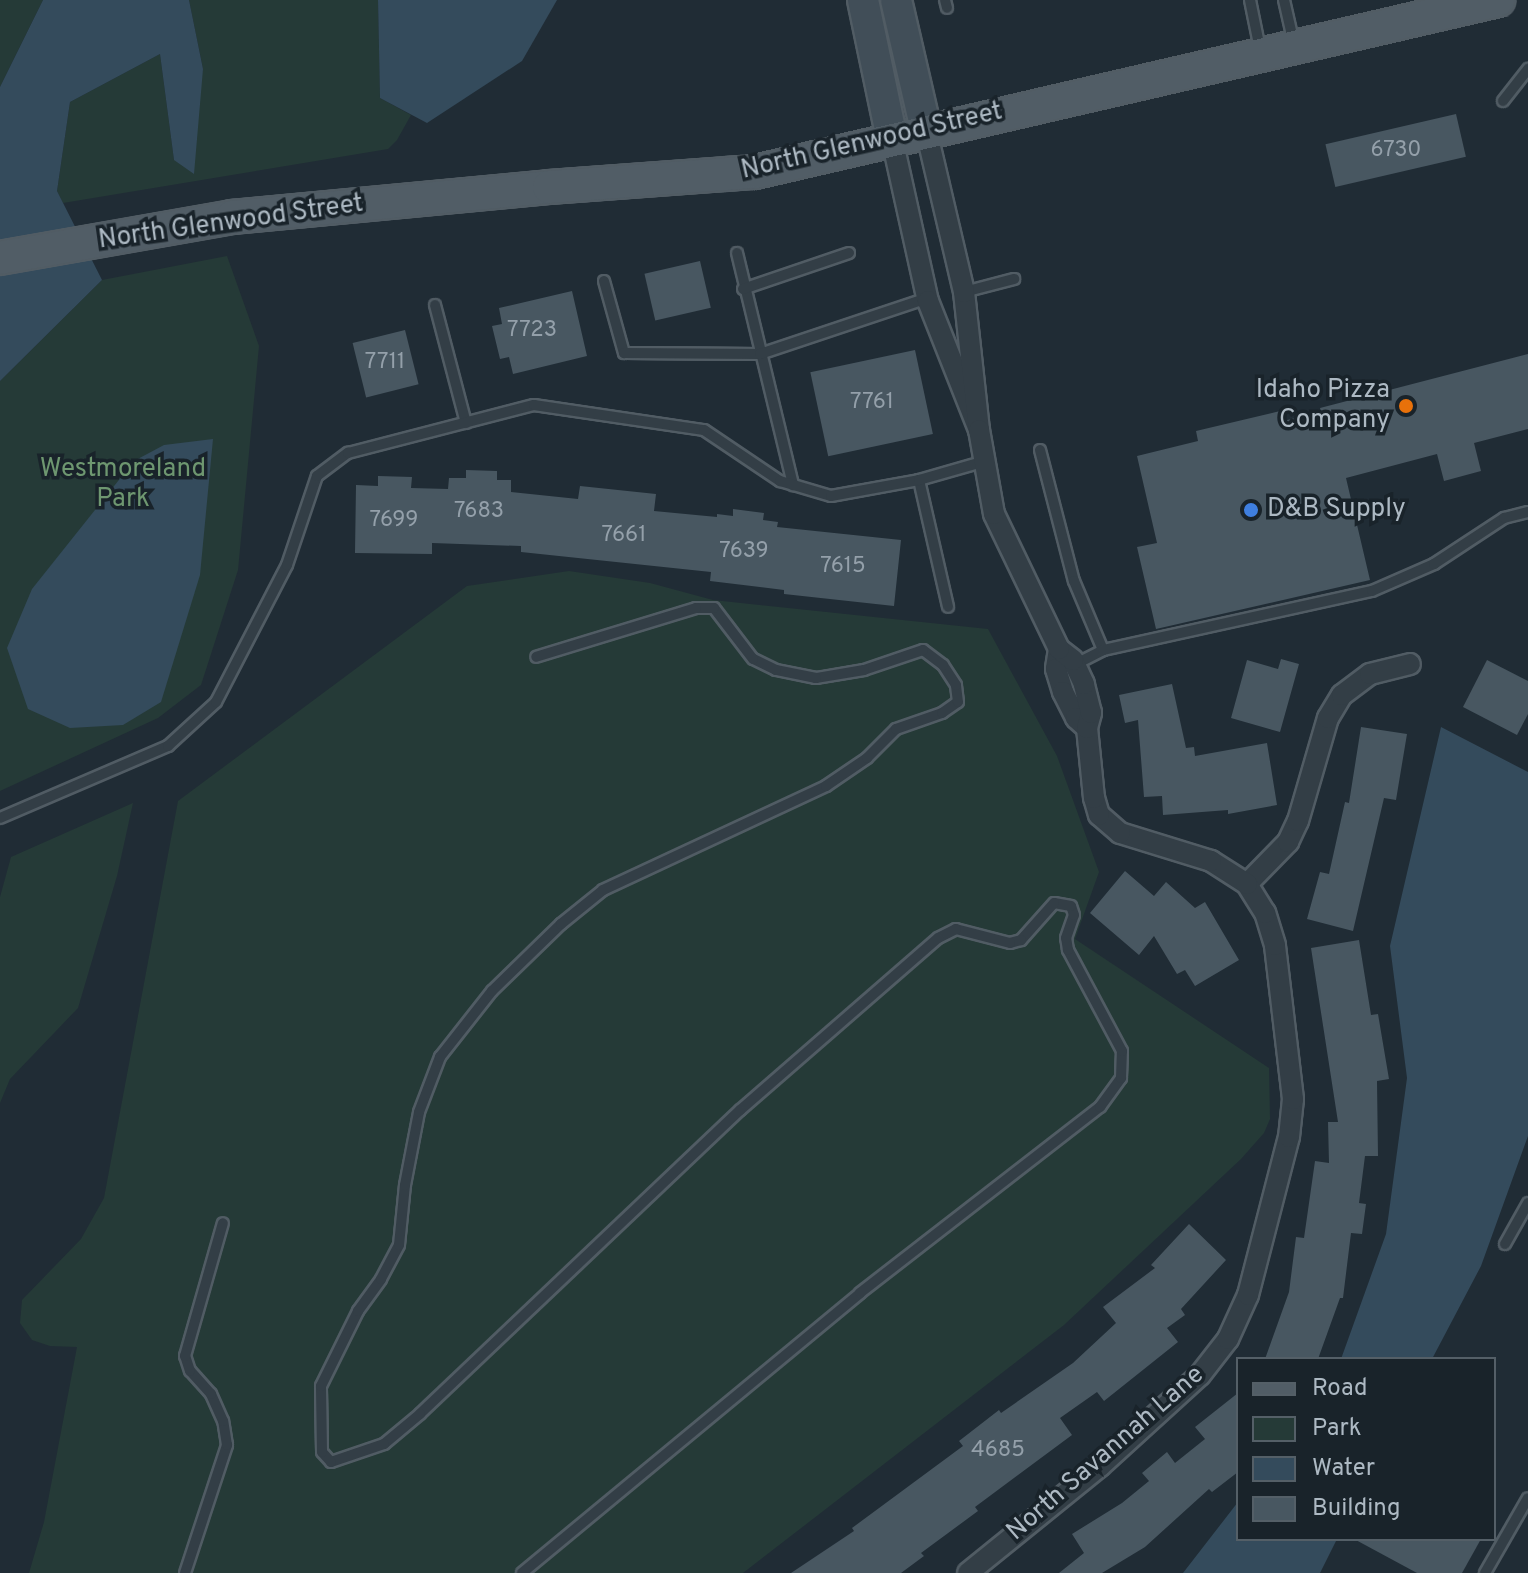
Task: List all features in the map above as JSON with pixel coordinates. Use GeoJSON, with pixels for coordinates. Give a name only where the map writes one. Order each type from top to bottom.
{"type":"FeatureCollection","features":[{"type":"Feature","properties":{"kind":"main road","name":"North Glenwood Street"},"geometry":{"type":"LineString","coordinates":[[0,258],[232,217],[503,191],[755,172],[1498,0]]}},
{"type":"Feature","properties":{"kind":"street"},"geometry":{"type":"LineString","coordinates":[[863,0],[927,298],[979,430]]}},
{"type":"Feature","properties":{"kind":"street"},"geometry":{"type":"LineString","coordinates":[[896,0],[964,292],[982,462],[994,514],[1066,668]]}},
{"type":"Feature","properties":{"kind":"street"},"geometry":{"type":"LineString","coordinates":[[1247,884],[1288,842],[1298,821],[1328,718],[1342,695],[1370,674],[1410,664]]}},
{"type":"Feature","properties":{"kind":"street","name":"North Savannah Lane"},"geometry":{"type":"LineString","coordinates":[[968,1573],[1100,1466],[1200,1375],[1228,1339],[1248,1295],[1289,1137],[1293,1099],[1275,945],[1265,913],[1247,884],[1211,861],[1120,833],[1099,815],[1094,798],[1087,728],[1091,713],[1066,668]]}},
{"type":"Feature","properties":{"kind":"lane"},"geometry":{"type":"LineString","coordinates":[[1250,0],[1261,54]]}},
{"type":"Feature","properties":{"kind":"lane"},"geometry":{"type":"LineString","coordinates":[[1284,0],[1294,46]]}},
{"type":"Feature","properties":{"kind":"lane"},"geometry":{"type":"LineString","coordinates":[[1503,101],[1528,69]]}},
{"type":"Feature","properties":{"kind":"lane"},"geometry":{"type":"LineString","coordinates":[[737,253],[743,289],[793,485]]}},
{"type":"Feature","properties":{"kind":"lane"},"geometry":{"type":"LineString","coordinates":[[743,289],[849,253]]}},
{"type":"Feature","properties":{"kind":"lane"},"geometry":{"type":"LineString","coordinates":[[964,292],[1014,279]]}},
{"type":"Feature","properties":{"kind":"lane"},"geometry":{"type":"LineString","coordinates":[[604,281],[624,353],[760,354],[927,298]]}},
{"type":"Feature","properties":{"kind":"lane"},"geometry":{"type":"LineString","coordinates":[[435,305],[466,423]]}},
{"type":"Feature","properties":{"kind":"lane"},"geometry":{"type":"LineString","coordinates":[[0,818],[168,746],[216,702],[287,565],[317,476],[348,453],[534,405],[704,430],[780,481],[831,496],[919,480],[982,462]]}},
{"type":"Feature","properties":{"kind":"lane"},"geometry":{"type":"LineString","coordinates":[[1040,450],[1074,581],[1103,650]]}},
{"type":"Feature","properties":{"kind":"lane"},"geometry":{"type":"LineString","coordinates":[[919,480],[948,607]]}},
{"type":"Feature","properties":{"kind":"lane"},"geometry":{"type":"LineString","coordinates":[[1066,668],[1103,650],[1372,591],[1434,564],[1504,518],[1528,512]]}},
{"type":"Feature","properties":{"kind":"lane"},"geometry":{"type":"LineString","coordinates":[[522,1573],[860,1293],[1100,1107],[1121,1078],[1122,1051],[1068,950],[1066,938],[1074,915],[1071,906],[1054,903],[1021,940],[1010,943],[956,929],[938,938],[740,1110],[420,1414],[384,1444],[331,1462],[322,1452],[321,1386],[358,1311],[381,1279],[399,1245],[405,1185],[419,1112],[440,1057],[492,991],[561,924],[603,890],[826,786],[867,758],[896,729],[942,713],[958,702],[956,685],[943,665],[923,650],[864,670],[816,678],[790,673],[753,659],[714,608],[696,608],[536,657]]}},
{"type":"Feature","properties":{"kind":"lane"},"geometry":{"type":"LineString","coordinates":[[1505,1244],[1528,1203]]}},
{"type":"Feature","properties":{"kind":"lane"},"geometry":{"type":"LineString","coordinates":[[185,1573],[227,1445],[223,1421],[211,1394],[190,1371],[185,1356],[223,1223]]}},
{"type":"Feature","properties":{"kind":"lane"},"geometry":{"type":"LineString","coordinates":[[1485,1573],[1528,1498]]}},
{"type":"Feature","properties":{"kind":"green space"},"geometry":{"type":"Polygon","coordinates":[[[0,0],[43,0],[0,87],[0,0]]]}},
{"type":"Feature","properties":{"kind":"green space"},"geometry":{"type":"Polygon","coordinates":[[[189,0],[378,0],[380,98],[411,115],[397,140],[388,149],[63,203],[57,191],[70,102],[160,54],[174,160],[203,69],[189,0]]]}},
{"type":"Feature","properties":{"kind":"green space","name":"Westmoreland Park"},"geometry":{"type":"Polygon","coordinates":[[[227,256],[259,346],[238,570],[201,685],[158,718],[0,791],[0,381],[102,280],[227,256]]]}},
{"type":"Feature","properties":{"kind":"green space"},"geometry":{"type":"Polygon","coordinates":[[[569,571],[650,583],[713,600],[988,629],[1057,756],[1099,872],[1075,939],[1269,1068],[1270,1119],[1264,1133],[1241,1159],[1064,1325],[743,1573],[29,1573],[44,1522],[77,1347],[50,1346],[32,1340],[20,1323],[22,1300],[81,1239],[104,1198],[178,801],[467,586],[569,571]]]}},
{"type":"Feature","properties":{"kind":"green space"},"geometry":{"type":"Polygon","coordinates":[[[133,803],[117,876],[78,1008],[10,1079],[0,1103],[0,897],[11,857],[133,803]]]}},
{"type":"Feature","properties":{"kind":"water"},"geometry":{"type":"Polygon","coordinates":[[[43,0],[189,0],[203,69],[194,174],[174,160],[160,54],[70,102],[57,191],[102,280],[0,381],[0,87],[43,0]]]}},
{"type":"Feature","properties":{"kind":"water"},"geometry":{"type":"Polygon","coordinates":[[[378,0],[557,0],[522,61],[427,123],[380,98],[378,0]]]}},
{"type":"Feature","properties":{"kind":"water"},"geometry":{"type":"Polygon","coordinates":[[[213,439],[200,575],[161,702],[123,725],[70,728],[28,709],[7,648],[32,589],[134,461],[164,445],[213,439]]]}},
{"type":"Feature","properties":{"kind":"water"},"geometry":{"type":"Polygon","coordinates":[[[1441,727],[1528,772],[1528,1136],[1481,1266],[1433,1357],[1342,1357],[1386,1234],[1407,1078],[1390,946],[1441,727]]]}},
{"type":"Feature","properties":{"kind":"water"},"geometry":{"type":"Polygon","coordinates":[[[1236,1505],[1236,1541],[1336,1541],[1320,1573],[1183,1573],[1236,1505]]]}},
{"type":"Feature","properties":{"kind":"building"},"geometry":{"type":"Polygon","coordinates":[[[1456,114],[1466,157],[1335,187],[1325,144],[1456,114]]]}},
{"type":"Feature","properties":{"kind":"building"},"geometry":{"type":"Polygon","coordinates":[[[700,261],[711,308],[655,321],[644,274],[700,261]]]}},
{"type":"Feature","properties":{"kind":"building"},"geometry":{"type":"Polygon","coordinates":[[[572,291],[587,356],[513,374],[509,357],[500,359],[492,326],[502,324],[499,308],[572,291]]]}},
{"type":"Feature","properties":{"kind":"building"},"geometry":{"type":"Polygon","coordinates":[[[405,330],[419,384],[366,397],[353,343],[405,330]]]}},
{"type":"Feature","properties":{"kind":"building"},"geometry":{"type":"Polygon","coordinates":[[[915,350],[933,434],[828,456],[810,372],[915,350]]]}},
{"type":"Feature","properties":{"kind":"building","name":"D&B Supply"},"geometry":{"type":"Polygon","coordinates":[[[1528,354],[1528,429],[1474,443],[1481,471],[1444,481],[1437,454],[1346,478],[1370,580],[1156,629],[1137,547],[1157,543],[1137,456],[1198,441],[1196,431],[1280,411],[1283,421],[1321,412],[1320,408],[1528,354]]]}},
{"type":"Feature","properties":{"kind":"building"},"geometry":{"type":"Polygon","coordinates":[[[466,470],[497,471],[497,480],[511,480],[511,492],[578,499],[580,486],[656,494],[654,511],[717,517],[717,514],[733,516],[733,509],[764,513],[763,520],[778,522],[777,527],[901,540],[894,606],[784,594],[784,590],[710,581],[711,572],[521,552],[521,546],[432,543],[432,554],[355,553],[356,485],[378,486],[378,476],[412,477],[411,488],[448,489],[449,478],[466,478],[466,470]]]}},
{"type":"Feature","properties":{"kind":"building"},"geometry":{"type":"Polygon","coordinates":[[[1281,659],[1299,664],[1280,732],[1231,718],[1247,660],[1278,669],[1281,659]]]}},
{"type":"Feature","properties":{"kind":"building"},"geometry":{"type":"Polygon","coordinates":[[[1487,660],[1528,681],[1528,714],[1517,735],[1463,707],[1487,660]]]}},
{"type":"Feature","properties":{"kind":"building"},"geometry":{"type":"Polygon","coordinates":[[[1172,684],[1186,748],[1194,747],[1195,756],[1267,743],[1277,805],[1228,814],[1228,810],[1163,815],[1162,796],[1144,797],[1138,720],[1125,723],[1119,695],[1172,684]]]}},
{"type":"Feature","properties":{"kind":"building"},"geometry":{"type":"Polygon","coordinates":[[[1361,727],[1407,734],[1396,800],[1384,798],[1353,931],[1307,919],[1320,872],[1329,874],[1345,802],[1349,803],[1361,727]]]}},
{"type":"Feature","properties":{"kind":"building"},"geometry":{"type":"Polygon","coordinates":[[[1125,871],[1154,896],[1166,882],[1195,908],[1205,902],[1239,960],[1195,986],[1185,970],[1177,974],[1154,936],[1139,955],[1090,913],[1125,871]]]}},
{"type":"Feature","properties":{"kind":"building"},"geometry":{"type":"Polygon","coordinates":[[[1359,940],[1371,1015],[1378,1014],[1389,1079],[1377,1081],[1378,1156],[1365,1156],[1359,1203],[1366,1204],[1362,1234],[1351,1233],[1343,1298],[1340,1298],[1319,1357],[1266,1357],[1289,1292],[1296,1237],[1304,1238],[1315,1161],[1329,1163],[1328,1122],[1338,1122],[1311,948],[1359,940]]]}},
{"type":"Feature","properties":{"kind":"building"},"geometry":{"type":"Polygon","coordinates":[[[1189,1224],[1226,1260],[1181,1309],[1185,1315],[1167,1328],[1178,1342],[1104,1401],[1097,1392],[1060,1418],[1072,1435],[975,1507],[978,1511],[921,1553],[924,1556],[901,1573],[791,1573],[854,1531],[852,1528],[963,1446],[959,1441],[999,1410],[1001,1413],[1073,1363],[1116,1323],[1103,1307],[1155,1268],[1151,1265],[1189,1224]]]}},
{"type":"Feature","properties":{"kind":"building"},"geometry":{"type":"Polygon","coordinates":[[[1236,1395],[1236,1474],[1212,1492],[1209,1489],[1145,1547],[1102,1573],[1059,1573],[1084,1553],[1072,1534],[1122,1503],[1149,1481],[1142,1473],[1167,1452],[1175,1463],[1205,1439],[1195,1427],[1236,1395]]]}},
{"type":"Feature","properties":{"kind":"building"},"geometry":{"type":"Polygon","coordinates":[[[1358,1541],[1480,1541],[1462,1573],[1417,1573],[1358,1541]]]}},
{"type":"Feature","properties":{"kind":"place","name":"Idaho Pizza Company"},"geometry":{"type":"Point","coordinates":[1406,406]}},
{"type":"Feature","properties":{"kind":"place","name":"D&B Supply"},"geometry":{"type":"Point","coordinates":[1251,510]}}]}
